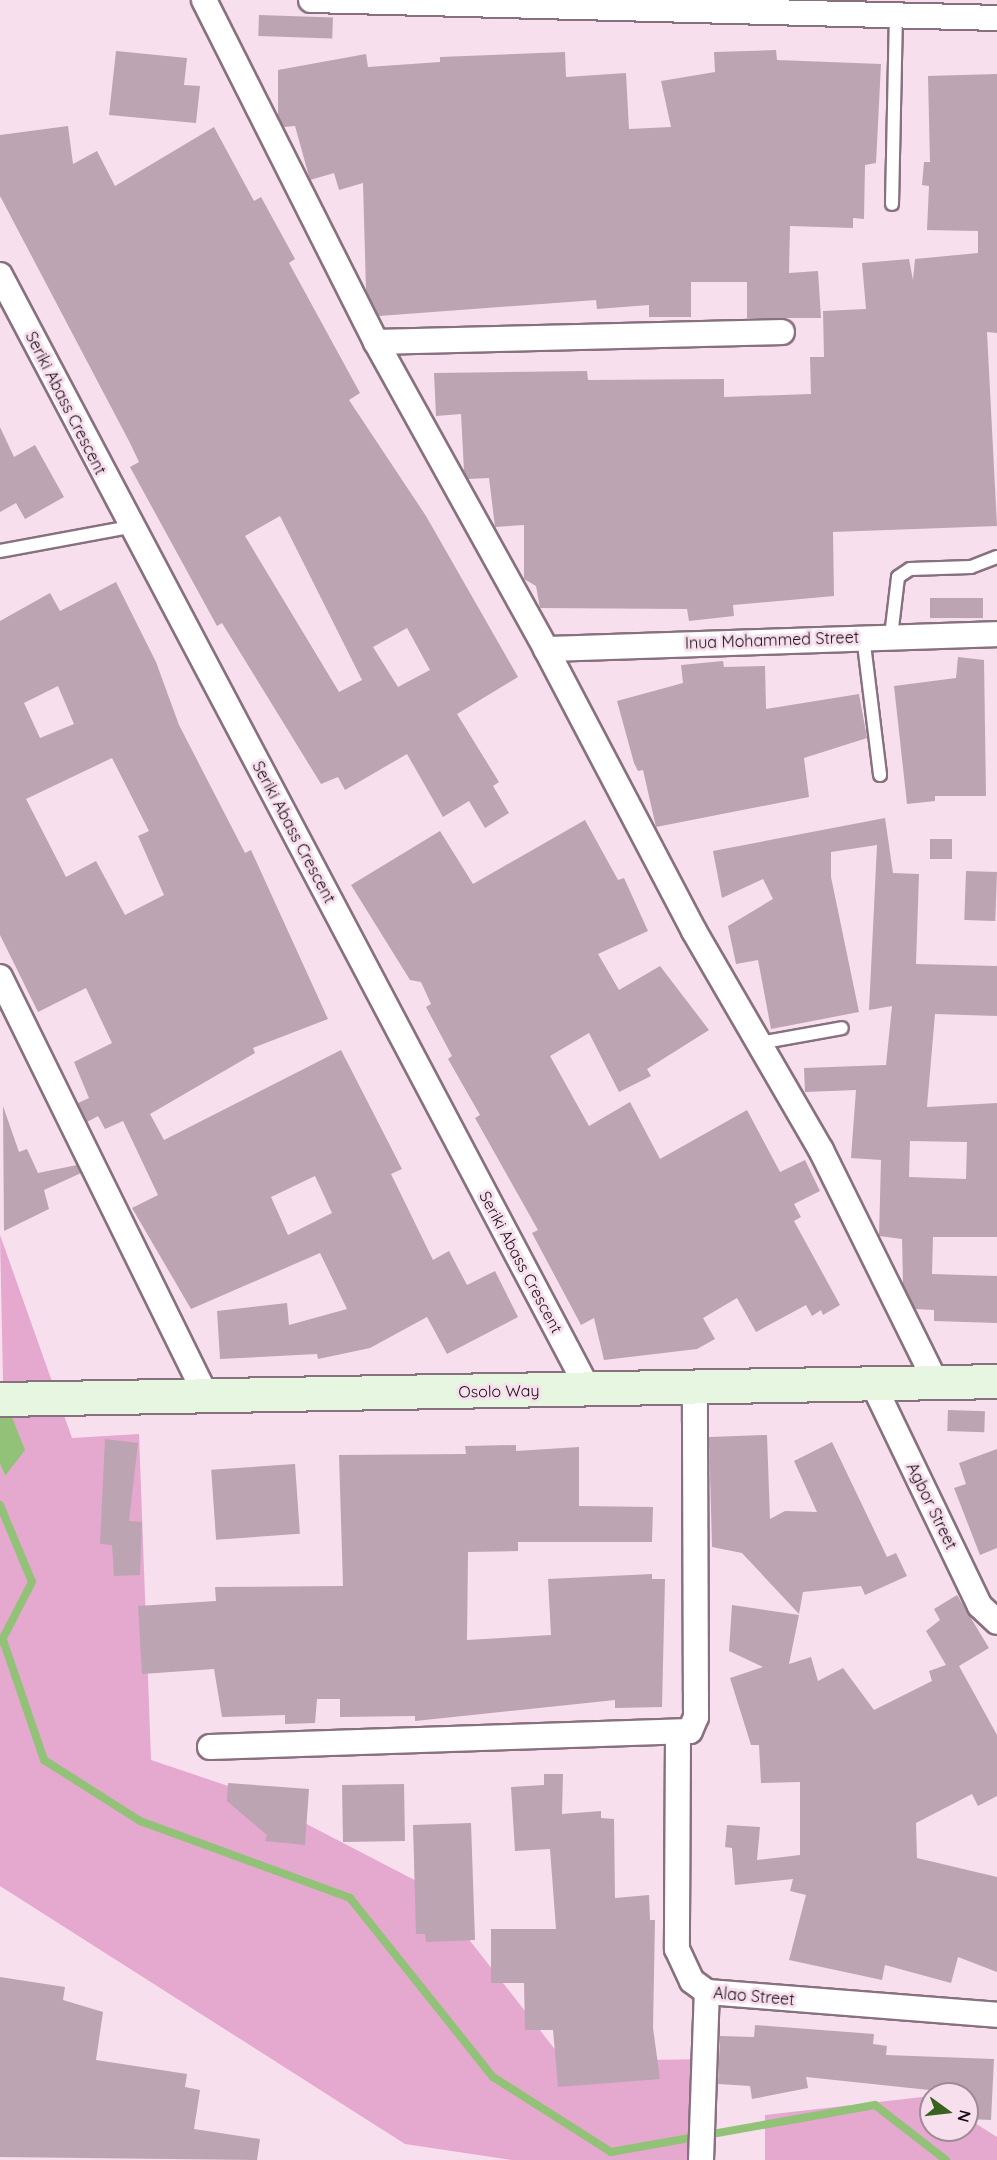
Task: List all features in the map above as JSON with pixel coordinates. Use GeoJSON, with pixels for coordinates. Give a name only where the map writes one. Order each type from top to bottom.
{"type":"FeatureCollection","features":[{"type":"Feature","properties":{"kind":"main road","name":"Osolo Way"},"geometry":{"type":"LineString","coordinates":[[0,1399],[874,1386],[935,1381],[997,1381]]}},
{"type":"Feature","properties":{"kind":"street"},"geometry":{"type":"LineString","coordinates":[[204,0],[376,342],[546,649],[694,931],[821,1150],[935,1381]]}},
{"type":"Feature","properties":{"kind":"street"},"geometry":{"type":"LineString","coordinates":[[311,0],[896,15],[952,8],[997,18]]}},
{"type":"Feature","properties":{"kind":"street","name":"Seriki Abass Crescent"},"geometry":{"type":"LineString","coordinates":[[0,275],[130,527],[588,1389]]}},
{"type":"Feature","properties":{"kind":"street"},"geometry":{"type":"LineString","coordinates":[[376,342],[782,332]]}},
{"type":"Feature","properties":{"kind":"street","name":"Inua Mohammed Street"},"geometry":{"type":"LineString","coordinates":[[546,649],[863,636],[997,634]]}},
{"type":"Feature","properties":{"kind":"street"},"geometry":{"type":"LineString","coordinates":[[0,977],[206,1396]]}},
{"type":"Feature","properties":{"kind":"street","name":"Agbor Street"},"geometry":{"type":"LineString","coordinates":[[874,1386],[980,1606],[997,1622]]}},
{"type":"Feature","properties":{"kind":"street"},"geometry":{"type":"LineString","coordinates":[[210,1747],[678,1735],[690,1731],[696,1717],[695,1387]]}},
{"type":"Feature","properties":{"kind":"street","name":"Alao Street"},"geometry":{"type":"LineString","coordinates":[[678,1735],[677,1949],[692,1982],[707,1992],[997,2015]]}},
{"type":"Feature","properties":{"kind":"street"},"geometry":{"type":"LineString","coordinates":[[701,2156],[699,2102],[707,1992]]}},
{"type":"Feature","properties":{"kind":"lane"},"geometry":{"type":"LineString","coordinates":[[892,204],[896,15]]}},
{"type":"Feature","properties":{"kind":"lane"},"geometry":{"type":"LineString","coordinates":[[0,551],[130,527]]}},
{"type":"Feature","properties":{"kind":"lane"},"geometry":{"type":"LineString","coordinates":[[891,636],[898,577],[910,569],[971,567],[997,557]]}},
{"type":"Feature","properties":{"kind":"lane"},"geometry":{"type":"LineString","coordinates":[[863,636],[880,775]]}},
{"type":"Feature","properties":{"kind":"lane"},"geometry":{"type":"LineString","coordinates":[[759,1043],[842,1028]]}},
{"type":"Feature","properties":{"kind":"shaded area"},"geometry":{"type":"Polygon","coordinates":[[[0,1235],[72,1438],[139,1434],[151,1760],[243,1791],[428,1887],[564,2061],[717,2059],[690,2160],[512,2160],[405,2144],[0,1886],[0,1464],[5,1476],[0,1235]]]}},
{"type":"Feature","properties":{"kind":"shaded area"},"geometry":{"type":"Polygon","coordinates":[[[0,1387],[25,1450],[5,1476],[0,1464],[0,1387]]]}},
{"type":"Feature","properties":{"kind":"shaded area"},"geometry":{"type":"Polygon","coordinates":[[[919,2097],[919,2142],[979,2142],[979,2126],[997,2137],[997,2160],[765,2160],[765,2115],[919,2097]]]}},
{"type":"Feature","properties":{"kind":"building"},"geometry":{"type":"Polygon","coordinates":[[[259,15],[333,18],[332,39],[258,36],[259,15]]]}},
{"type":"Feature","properties":{"kind":"building"},"geometry":{"type":"Polygon","coordinates":[[[776,50],[777,60],[881,64],[876,163],[865,165],[864,219],[853,218],[853,228],[790,226],[789,273],[818,271],[821,318],[747,318],[747,282],[691,282],[691,317],[649,317],[649,305],[597,309],[596,300],[379,316],[366,290],[363,183],[339,190],[334,173],[310,180],[295,126],[284,127],[278,116],[278,70],[366,54],[368,67],[440,62],[440,57],[565,52],[566,77],[626,73],[629,129],[671,127],[661,81],[715,72],[714,52],[776,50]]]}},
{"type":"Feature","properties":{"kind":"building"},"geometry":{"type":"Polygon","coordinates":[[[116,51],[187,58],[184,85],[200,86],[196,123],[109,115],[116,51]]]}},
{"type":"Feature","properties":{"kind":"building"},"geometry":{"type":"Polygon","coordinates":[[[997,74],[997,333],[987,332],[997,526],[833,532],[834,596],[733,605],[734,616],[689,621],[687,609],[540,608],[536,586],[524,579],[524,525],[495,527],[489,478],[468,479],[464,471],[461,414],[436,416],[434,373],[587,371],[588,380],[724,379],[724,397],[811,394],[810,357],[824,357],[823,311],[866,309],[862,263],[909,259],[913,280],[915,259],[978,253],[978,231],[927,230],[929,186],[922,185],[924,162],[930,162],[928,76],[997,74]]]}},
{"type":"Feature","properties":{"kind":"building"},"geometry":{"type":"Polygon","coordinates":[[[68,126],[73,164],[97,151],[115,186],[214,127],[254,201],[261,197],[295,259],[289,263],[360,393],[349,400],[426,516],[518,677],[457,714],[499,782],[493,786],[509,813],[485,828],[469,801],[443,817],[407,754],[345,790],[338,777],[321,784],[222,623],[217,626],[130,467],[139,462],[130,443],[0,196],[0,135],[68,126]],[[280,516],[245,536],[339,692],[362,680],[280,516]],[[407,628],[373,647],[398,687],[430,670],[407,628]]]}},
{"type":"Feature","properties":{"kind":"building"},"geometry":{"type":"Polygon","coordinates":[[[0,427],[14,457],[35,445],[64,497],[25,519],[16,503],[0,512],[0,427]]]}},
{"type":"Feature","properties":{"kind":"building"},"geometry":{"type":"Polygon","coordinates":[[[116,582],[156,662],[179,725],[245,853],[251,850],[328,1019],[253,1048],[255,1053],[150,1114],[164,1140],[341,1050],[402,1169],[391,1174],[433,1260],[449,1251],[467,1285],[495,1271],[518,1317],[447,1354],[427,1317],[370,1348],[318,1359],[317,1354],[220,1359],[217,1311],[287,1303],[289,1325],[347,1309],[320,1253],[191,1309],[132,1208],[158,1195],[123,1121],[105,1129],[98,1116],[87,1122],[78,1103],[89,1098],[74,1062],[112,1043],[86,988],[38,1012],[0,935],[0,621],[50,593],[60,611],[116,582]],[[58,686],[24,703],[40,738],[74,724],[58,686]],[[112,758],[26,799],[66,877],[96,861],[125,915],[164,895],[138,836],[149,831],[112,758]],[[315,1176],[271,1197],[288,1235],[332,1213],[315,1176]]]}},
{"type":"Feature","properties":{"kind":"building"},"geometry":{"type":"Polygon","coordinates":[[[930,598],[983,598],[983,618],[930,618],[930,598]]]}},
{"type":"Feature","properties":{"kind":"building"},"geometry":{"type":"Polygon","coordinates":[[[958,657],[984,660],[986,796],[935,796],[935,801],[907,804],[894,686],[956,678],[958,657]]]}},
{"type":"Feature","properties":{"kind":"building"},"geometry":{"type":"Polygon","coordinates":[[[723,661],[724,667],[765,666],[766,709],[859,694],[867,738],[804,758],[809,797],[656,827],[643,770],[638,771],[634,763],[617,701],[683,683],[681,665],[723,661]]]}},
{"type":"Feature","properties":{"kind":"building"},"geometry":{"type":"Polygon","coordinates":[[[885,818],[893,873],[919,874],[916,964],[997,966],[997,1016],[935,1014],[927,1107],[997,1103],[997,1237],[933,1237],[932,1274],[997,1276],[997,1323],[934,1321],[934,1310],[915,1309],[903,1284],[902,1239],[879,1236],[881,1160],[851,1158],[856,1090],[805,1092],[804,1068],[886,1065],[892,1006],[869,1010],[877,845],[831,852],[831,877],[859,1012],[771,1029],[758,960],[736,964],[728,926],[773,899],[763,879],[722,898],[713,851],[885,818]],[[910,1141],[909,1177],[966,1179],[967,1142],[910,1141]]]}},
{"type":"Feature","properties":{"kind":"building"},"geometry":{"type":"Polygon","coordinates":[[[585,820],[618,880],[624,878],[648,931],[598,954],[619,990],[660,966],[709,1030],[647,1069],[651,1076],[619,1092],[589,1033],[550,1056],[589,1126],[630,1102],[660,1159],[747,1110],[780,1172],[805,1160],[820,1191],[794,1204],[801,1217],[794,1221],[840,1305],[823,1315],[821,1310],[812,1316],[806,1305],[756,1332],[737,1298],[703,1318],[715,1339],[697,1349],[604,1360],[594,1318],[581,1325],[532,1233],[538,1230],[475,1118],[480,1115],[448,1059],[452,1056],[426,1007],[431,1004],[421,982],[410,980],[351,885],[440,831],[473,884],[585,820]]]}},
{"type":"Feature","properties":{"kind":"building"},"geometry":{"type":"Polygon","coordinates":[[[930,839],[952,839],[952,859],[930,859],[930,839]]]}},
{"type":"Feature","properties":{"kind":"building"},"geometry":{"type":"Polygon","coordinates":[[[966,871],[997,872],[995,921],[964,920],[966,871]]]}},
{"type":"Feature","properties":{"kind":"building"},"geometry":{"type":"Polygon","coordinates":[[[3,1106],[19,1152],[27,1149],[38,1173],[77,1165],[81,1173],[44,1190],[49,1209],[4,1231],[3,1106]]]}},
{"type":"Feature","properties":{"kind":"building"},"geometry":{"type":"Polygon","coordinates":[[[948,1410],[985,1411],[984,1432],[947,1431],[948,1410]]]}},
{"type":"Feature","properties":{"kind":"building"},"geometry":{"type":"Polygon","coordinates":[[[767,1435],[770,1519],[785,1511],[817,1512],[794,1461],[832,1442],[887,1557],[896,1553],[907,1576],[865,1595],[861,1586],[803,1592],[799,1614],[742,1553],[712,1547],[709,1437],[767,1435]]]}},
{"type":"Feature","properties":{"kind":"building"},"geometry":{"type":"Polygon","coordinates":[[[105,1439],[138,1443],[129,1521],[142,1522],[140,1575],[114,1576],[112,1545],[100,1544],[105,1439]]]}},
{"type":"Feature","properties":{"kind":"building"},"geometry":{"type":"Polygon","coordinates":[[[516,1445],[516,1451],[579,1447],[579,1506],[653,1507],[652,1542],[518,1542],[518,1551],[468,1552],[467,1640],[551,1635],[548,1579],[652,1574],[652,1579],[665,1579],[662,1707],[615,1708],[615,1700],[415,1721],[415,1716],[340,1717],[340,1699],[317,1699],[315,1723],[285,1724],[285,1715],[222,1717],[214,1669],[142,1674],[138,1606],[216,1601],[215,1587],[343,1586],[339,1455],[466,1454],[465,1446],[516,1445]]]}},
{"type":"Feature","properties":{"kind":"building"},"geometry":{"type":"Polygon","coordinates":[[[997,1449],[997,1548],[980,1555],[954,1488],[966,1484],[959,1463],[997,1449]]]}},
{"type":"Feature","properties":{"kind":"building"},"geometry":{"type":"Polygon","coordinates":[[[295,1464],[300,1534],[216,1540],[211,1470],[295,1464]]]}},
{"type":"Feature","properties":{"kind":"building"},"geometry":{"type":"Polygon","coordinates":[[[957,1595],[989,1648],[959,1666],[997,1735],[997,1796],[978,1806],[972,1794],[916,1823],[917,1858],[997,1877],[997,1972],[958,1957],[951,1983],[885,1965],[882,1980],[789,1960],[806,1895],[790,1891],[793,1879],[735,1885],[732,1848],[725,1847],[727,1825],[760,1827],[757,1860],[800,1855],[800,1782],[761,1783],[759,1745],[751,1745],[730,1678],[763,1667],[729,1651],[732,1605],[799,1615],[789,1664],[811,1657],[818,1681],[843,1668],[874,1710],[932,1681],[929,1671],[946,1665],[926,1631],[940,1620],[934,1609],[957,1595]]]}},
{"type":"Feature","properties":{"kind":"building"},"geometry":{"type":"Polygon","coordinates":[[[544,1774],[563,1774],[562,1814],[601,1811],[601,1818],[614,1819],[615,1898],[649,1895],[650,1920],[655,1920],[653,2028],[660,2079],[558,2087],[553,2030],[525,2030],[524,1983],[491,1983],[491,1929],[556,1929],[550,1849],[515,1851],[511,1787],[544,1785],[544,1774]]]}},
{"type":"Feature","properties":{"kind":"building"},"geometry":{"type":"Polygon","coordinates":[[[228,1783],[309,1789],[305,1845],[265,1841],[267,1835],[227,1801],[228,1783]]]}},
{"type":"Feature","properties":{"kind":"building"},"geometry":{"type":"Polygon","coordinates":[[[404,1784],[405,1841],[343,1842],[342,1785],[404,1784]]]}},
{"type":"Feature","properties":{"kind":"building"},"geometry":{"type":"Polygon","coordinates":[[[471,1823],[475,1940],[426,1942],[425,1934],[416,1934],[413,1825],[471,1823]]]}},
{"type":"Feature","properties":{"kind":"building"},"geometry":{"type":"Polygon","coordinates":[[[0,1977],[65,1987],[63,2000],[103,2012],[96,2060],[187,2074],[185,2087],[200,2090],[194,2129],[260,2139],[257,2160],[0,2157],[0,1977]]]}},
{"type":"Feature","properties":{"kind":"building"},"geometry":{"type":"Polygon","coordinates":[[[755,2025],[874,2034],[873,2044],[887,2046],[886,2055],[994,2059],[991,2120],[979,2120],[979,2082],[919,2082],[919,2089],[806,2077],[808,2088],[752,2099],[750,2086],[718,2084],[720,2036],[754,2037],[755,2025]]]}},
{"type":"Feature","properties":{"kind":"waterway"},"geometry":{"type":"LineString","coordinates":[[0,1505],[32,1582],[1,1642]]}},
{"type":"Feature","properties":{"kind":"waterway"},"geometry":{"type":"LineString","coordinates":[[3,1640],[44,1760],[140,1821],[350,1898],[493,2077],[611,2152],[875,2105],[946,2160]]}}]}
